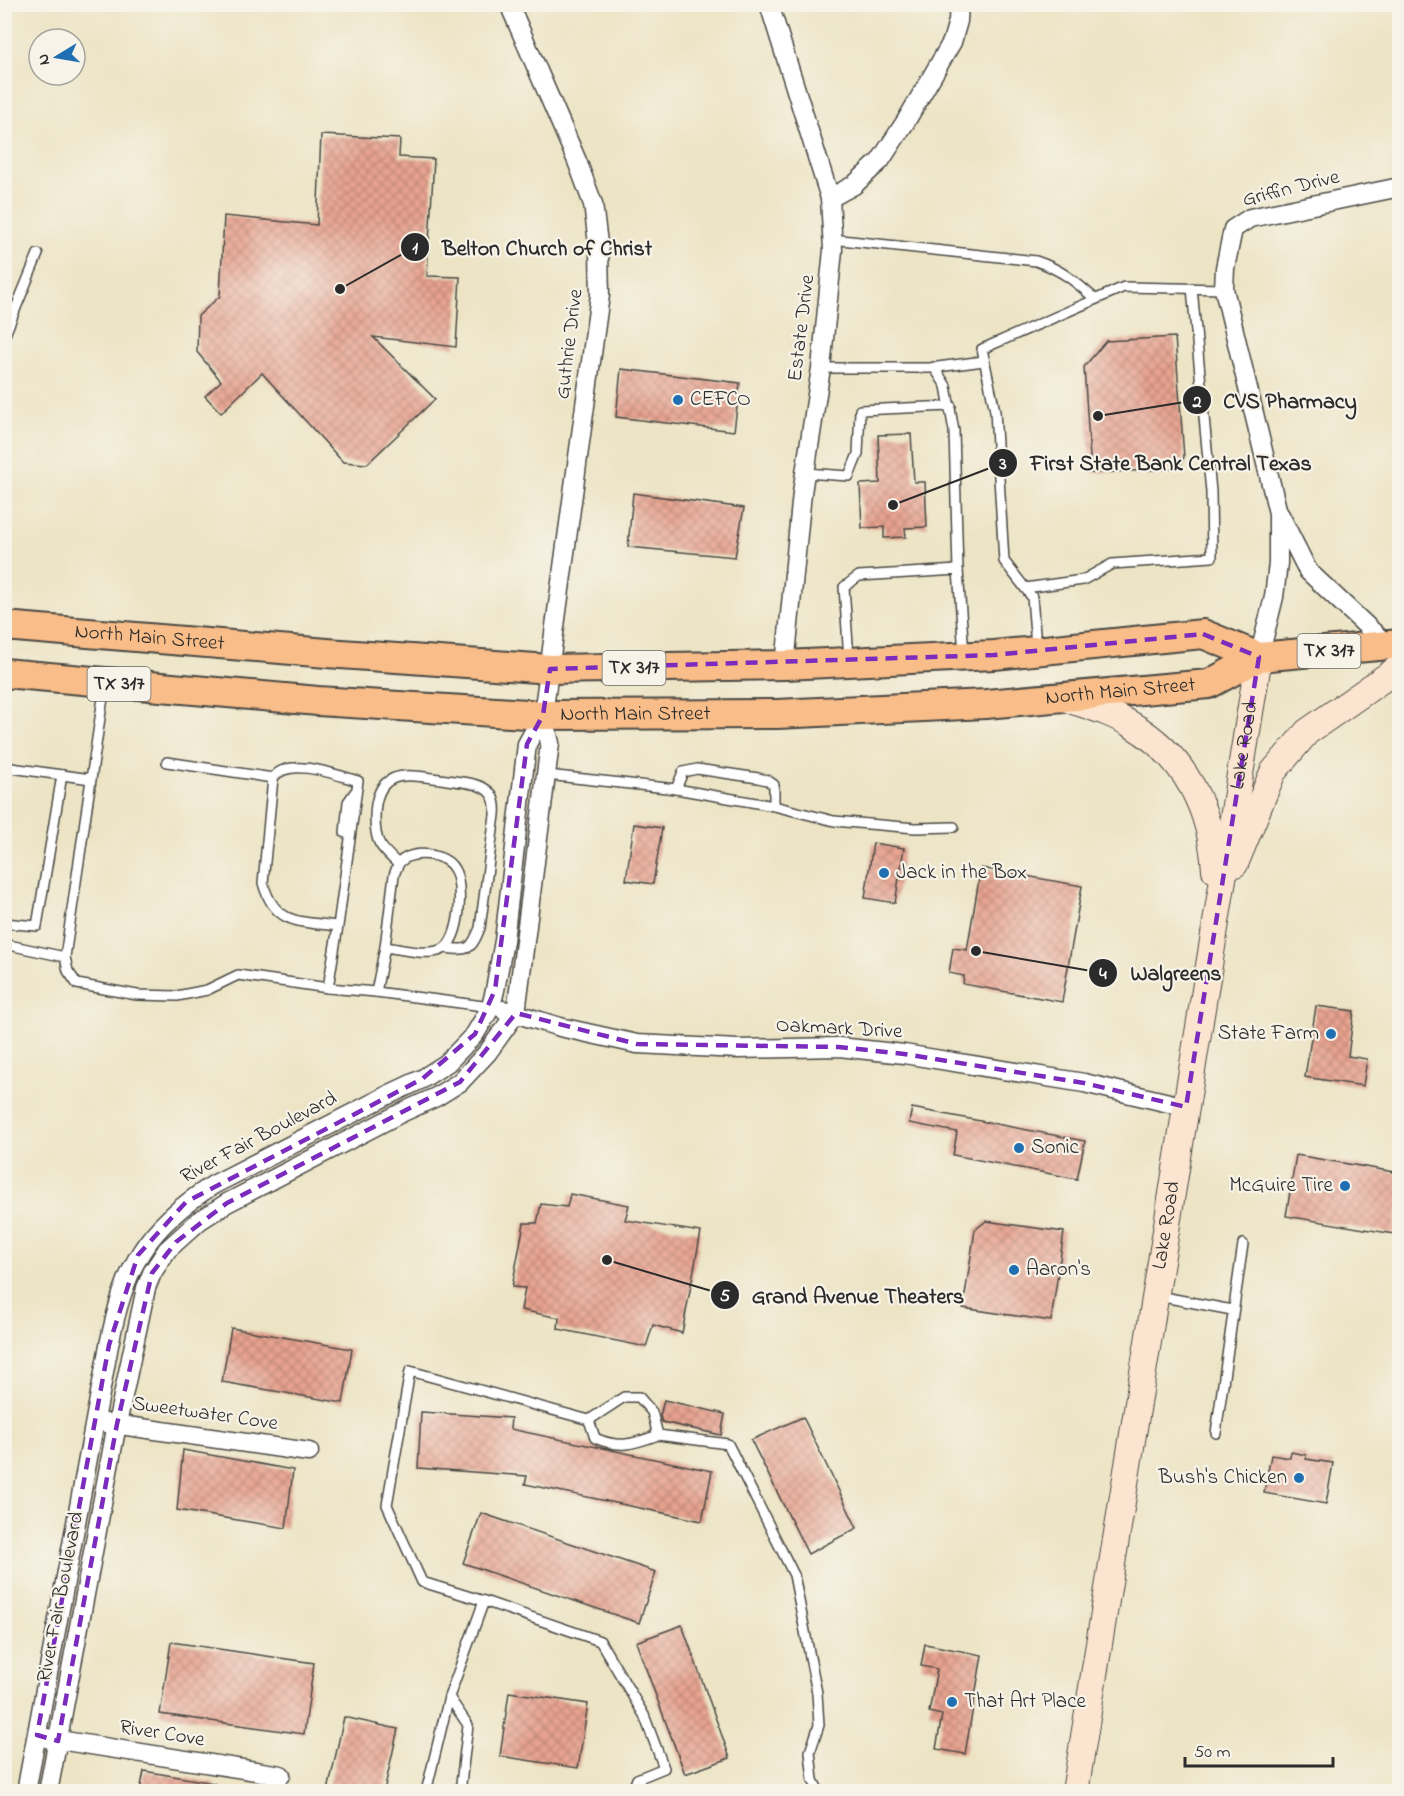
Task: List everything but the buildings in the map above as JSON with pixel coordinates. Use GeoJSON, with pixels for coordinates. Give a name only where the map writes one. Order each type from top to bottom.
{"type":"FeatureCollection","features":[{"type":"Feature","properties":{"kind":"main road","name":"North Main Street"},"geometry":{"type":"LineString","coordinates":[[4,626],[549,669],[785,665],[964,657],[1036,652],[1203,634],[1259,657],[1396,652]]}},
{"type":"Feature","properties":{"kind":"main road"},"geometry":{"type":"LineString","coordinates":[[1217,909],[1273,772],[1307,732],[1396,652]]}},
{"type":"Feature","properties":{"kind":"main road","name":"North Main Street"},"geometry":{"type":"LineString","coordinates":[[4,674],[318,701],[543,715],[777,714],[966,705],[1209,684],[1259,657]]}},
{"type":"Feature","properties":{"kind":"main road","name":"Lake Road"},"geometry":{"type":"LineString","coordinates":[[1075,1791],[1259,657]]}},
{"type":"Feature","properties":{"kind":"main road"},"geometry":{"type":"LineString","coordinates":[[1062,697],[1131,724],[1157,742],[1182,769],[1203,807],[1213,843],[1217,909]]}},
{"type":"Feature","properties":{"kind":"street","name":"Guthrie Drive"},"geometry":{"type":"LineString","coordinates":[[509,4],[578,161],[593,204],[599,251],[600,295],[549,669]]}},
{"type":"Feature","properties":{"kind":"street","name":"Estate Drive"},"geometry":{"type":"LineString","coordinates":[[769,4],[830,198],[833,250],[820,368],[805,473],[785,665]]}},
{"type":"Feature","properties":{"kind":"street"},"geometry":{"type":"LineString","coordinates":[[830,198],[854,185],[880,161],[952,42],[958,21],[959,4]]}},
{"type":"Feature","properties":{"kind":"street","name":"Griffin Drive"},"geometry":{"type":"LineString","coordinates":[[1259,657],[1274,597],[1278,563],[1278,513],[1224,289],[1225,267],[1233,229],[1250,218],[1400,187]]}},
{"type":"Feature","properties":{"kind":"street","name":"Griffin Drive"},"geometry":{"type":"LineString","coordinates":[[1278,513],[1308,571],[1396,652]]}},
{"type":"Feature","properties":{"kind":"street","name":"River Fair Boulevard"},"geometry":{"type":"LineString","coordinates":[[26,1791],[115,1316],[138,1255],[162,1224],[186,1202],[213,1185],[423,1079],[447,1063],[474,1034],[491,1007],[504,941],[527,744],[543,715],[549,669]]}},
{"type":"Feature","properties":{"kind":"street","name":"River Fair Boulevard"},"geometry":{"type":"LineString","coordinates":[[48,1791],[117,1424],[146,1288],[152,1273],[167,1250],[199,1221],[227,1203],[436,1097],[460,1082],[488,1053],[516,1013],[550,743],[543,715]]}},
{"type":"Feature","properties":{"kind":"street","name":"Oakmark Drive"},"geometry":{"type":"LineString","coordinates":[[491,1007],[560,1027],[637,1044],[738,1049],[839,1047],[904,1054],[1084,1083],[1186,1107]]}},
{"type":"Feature","properties":{"kind":"street"},"geometry":{"type":"LineString","coordinates":[[154,1235],[167,1250]]}},
{"type":"Feature","properties":{"kind":"street","name":"Sweetwater Cove"},"geometry":{"type":"LineString","coordinates":[[94,1421],[309,1452]]}},
{"type":"Feature","properties":{"kind":"street","name":"River Cove"},"geometry":{"type":"LineString","coordinates":[[37,1735],[57,1741],[281,1776]]}},
{"type":"Feature","properties":{"kind":"lane"},"geometry":{"type":"LineString","coordinates":[[832,239],[1036,261],[1070,277],[1095,299]]}},
{"type":"Feature","properties":{"kind":"lane"},"geometry":{"type":"LineString","coordinates":[[4,337],[38,254]]}},
{"type":"Feature","properties":{"kind":"lane"},"geometry":{"type":"LineString","coordinates":[[1036,652],[1032,597],[1004,561],[994,411],[982,349],[1125,287],[1224,289]]}},
{"type":"Feature","properties":{"kind":"lane"},"geometry":{"type":"LineString","coordinates":[[1025,588],[1083,580],[1112,564],[1212,557],[1211,492],[1192,288]]}},
{"type":"Feature","properties":{"kind":"lane"},"geometry":{"type":"LineString","coordinates":[[820,368],[934,367],[984,361]]}},
{"type":"Feature","properties":{"kind":"lane"},"geometry":{"type":"LineString","coordinates":[[934,367],[946,386],[954,431],[958,570],[964,657]]}},
{"type":"Feature","properties":{"kind":"lane"},"geometry":{"type":"LineString","coordinates":[[805,473],[849,476],[858,454],[860,410],[951,406]]}},
{"type":"Feature","properties":{"kind":"lane"},"geometry":{"type":"LineString","coordinates":[[849,662],[844,587],[859,576],[958,570]]}},
{"type":"Feature","properties":{"kind":"lane"},"geometry":{"type":"LineString","coordinates":[[105,683],[65,957],[68,971],[77,984],[137,995],[177,996],[207,990],[238,975],[491,1007]]}},
{"type":"Feature","properties":{"kind":"lane"},"geometry":{"type":"LineString","coordinates":[[167,762],[273,778]]}},
{"type":"Feature","properties":{"kind":"lane"},"geometry":{"type":"LineString","coordinates":[[4,767],[91,778]]}},
{"type":"Feature","properties":{"kind":"lane"},"geometry":{"type":"LineString","coordinates":[[328,988],[338,926],[344,885],[358,781],[319,770],[287,768],[278,772],[273,778],[263,883],[274,909],[292,920],[338,926]]}},
{"type":"Feature","properties":{"kind":"lane"},"geometry":{"type":"LineString","coordinates":[[676,789],[683,772],[697,769],[758,778],[774,785],[774,806]]}},
{"type":"Feature","properties":{"kind":"lane"},"geometry":{"type":"LineString","coordinates":[[4,923],[37,926],[62,775]]}},
{"type":"Feature","properties":{"kind":"lane"},"geometry":{"type":"LineString","coordinates":[[398,864],[381,849],[375,833],[378,794],[381,787],[389,780],[404,775],[477,785],[492,795],[495,800],[495,815],[480,928],[470,948],[460,950],[445,948]]}},
{"type":"Feature","properties":{"kind":"lane"},"geometry":{"type":"LineString","coordinates":[[547,775],[676,789],[774,806],[834,821],[915,828],[954,827]]}},
{"type":"Feature","properties":{"kind":"lane"},"geometry":{"type":"LineString","coordinates":[[376,992],[385,947],[394,875],[398,864],[411,856],[438,856],[453,867],[459,885],[455,934],[445,948],[439,951],[425,952],[385,947]]}},
{"type":"Feature","properties":{"kind":"lane"},"geometry":{"type":"LineString","coordinates":[[4,944],[65,957]]}},
{"type":"Feature","properties":{"kind":"lane"},"geometry":{"type":"LineString","coordinates":[[1216,1433],[1243,1244]]}},
{"type":"Feature","properties":{"kind":"lane"},"geometry":{"type":"LineString","coordinates":[[1155,1295],[1232,1310]]}},
{"type":"Feature","properties":{"kind":"lane"},"geometry":{"type":"LineString","coordinates":[[632,1791],[637,1779],[664,1768],[644,1715],[600,1641],[422,1582],[387,1505],[410,1371],[589,1420],[624,1397],[639,1397],[652,1412],[658,1435]]}},
{"type":"Feature","properties":{"kind":"lane"},"geometry":{"type":"LineString","coordinates":[[589,1420],[595,1438],[608,1444],[630,1445],[658,1435],[728,1444],[794,1575],[818,1693],[819,1725],[810,1752],[813,1780],[819,1791]]}},
{"type":"Feature","properties":{"kind":"lane"},"geometry":{"type":"LineString","coordinates":[[426,1791],[449,1697],[484,1601]]}},
{"type":"Feature","properties":{"kind":"lane"},"geometry":{"type":"LineString","coordinates":[[449,1697],[468,1725],[460,1791]]}},
{"type":"Feature","properties":{"kind":"highlighted area"},"geometry":{"type":"Polygon","coordinates":[[[1203,634],[1259,657],[1186,1107],[1084,1083],[904,1054],[839,1047],[637,1044],[516,1013],[460,1082],[227,1203],[176,1242],[152,1273],[117,1424],[58,1741],[37,1735],[109,1345],[138,1255],[186,1202],[422,1079],[475,1034],[495,990],[527,744],[543,715],[550,669],[994,655],[1203,634]]]}},
{"type":"Feature","properties":{"kind":"place","name":"Belton Church of Christ"},"geometry":{"type":"Point","coordinates":[340,289]}},
{"type":"Feature","properties":{"kind":"place","name":"CEFCO"},"geometry":{"type":"Point","coordinates":[678,400]}},
{"type":"Feature","properties":{"kind":"place","name":"CVS Pharmacy"},"geometry":{"type":"Point","coordinates":[1098,416]}},
{"type":"Feature","properties":{"kind":"place","name":"First State Bank Central Texas"},"geometry":{"type":"Point","coordinates":[893,505]}},
{"type":"Feature","properties":{"kind":"place","name":"Jack in the Box"},"geometry":{"type":"Point","coordinates":[884,873]}},
{"type":"Feature","properties":{"kind":"place","name":"Walgreens"},"geometry":{"type":"Point","coordinates":[976,951]}},
{"type":"Feature","properties":{"kind":"place","name":"State Farm"},"geometry":{"type":"Point","coordinates":[1331,1034]}},
{"type":"Feature","properties":{"kind":"place","name":"Sonic"},"geometry":{"type":"Point","coordinates":[1019,1148]}},
{"type":"Feature","properties":{"kind":"place","name":"McGuire Tire"},"geometry":{"type":"Point","coordinates":[1345,1186]}},
{"type":"Feature","properties":{"kind":"place","name":"Grand Avenue Theaters"},"geometry":{"type":"Point","coordinates":[607,1260]}},
{"type":"Feature","properties":{"kind":"place","name":"Aaron's"},"geometry":{"type":"Point","coordinates":[1014,1270]}},
{"type":"Feature","properties":{"kind":"place","name":"Bush's Chicken"},"geometry":{"type":"Point","coordinates":[1299,1478]}},
{"type":"Feature","properties":{"kind":"place","name":"That Art Place"},"geometry":{"type":"Point","coordinates":[952,1702]}}]}
